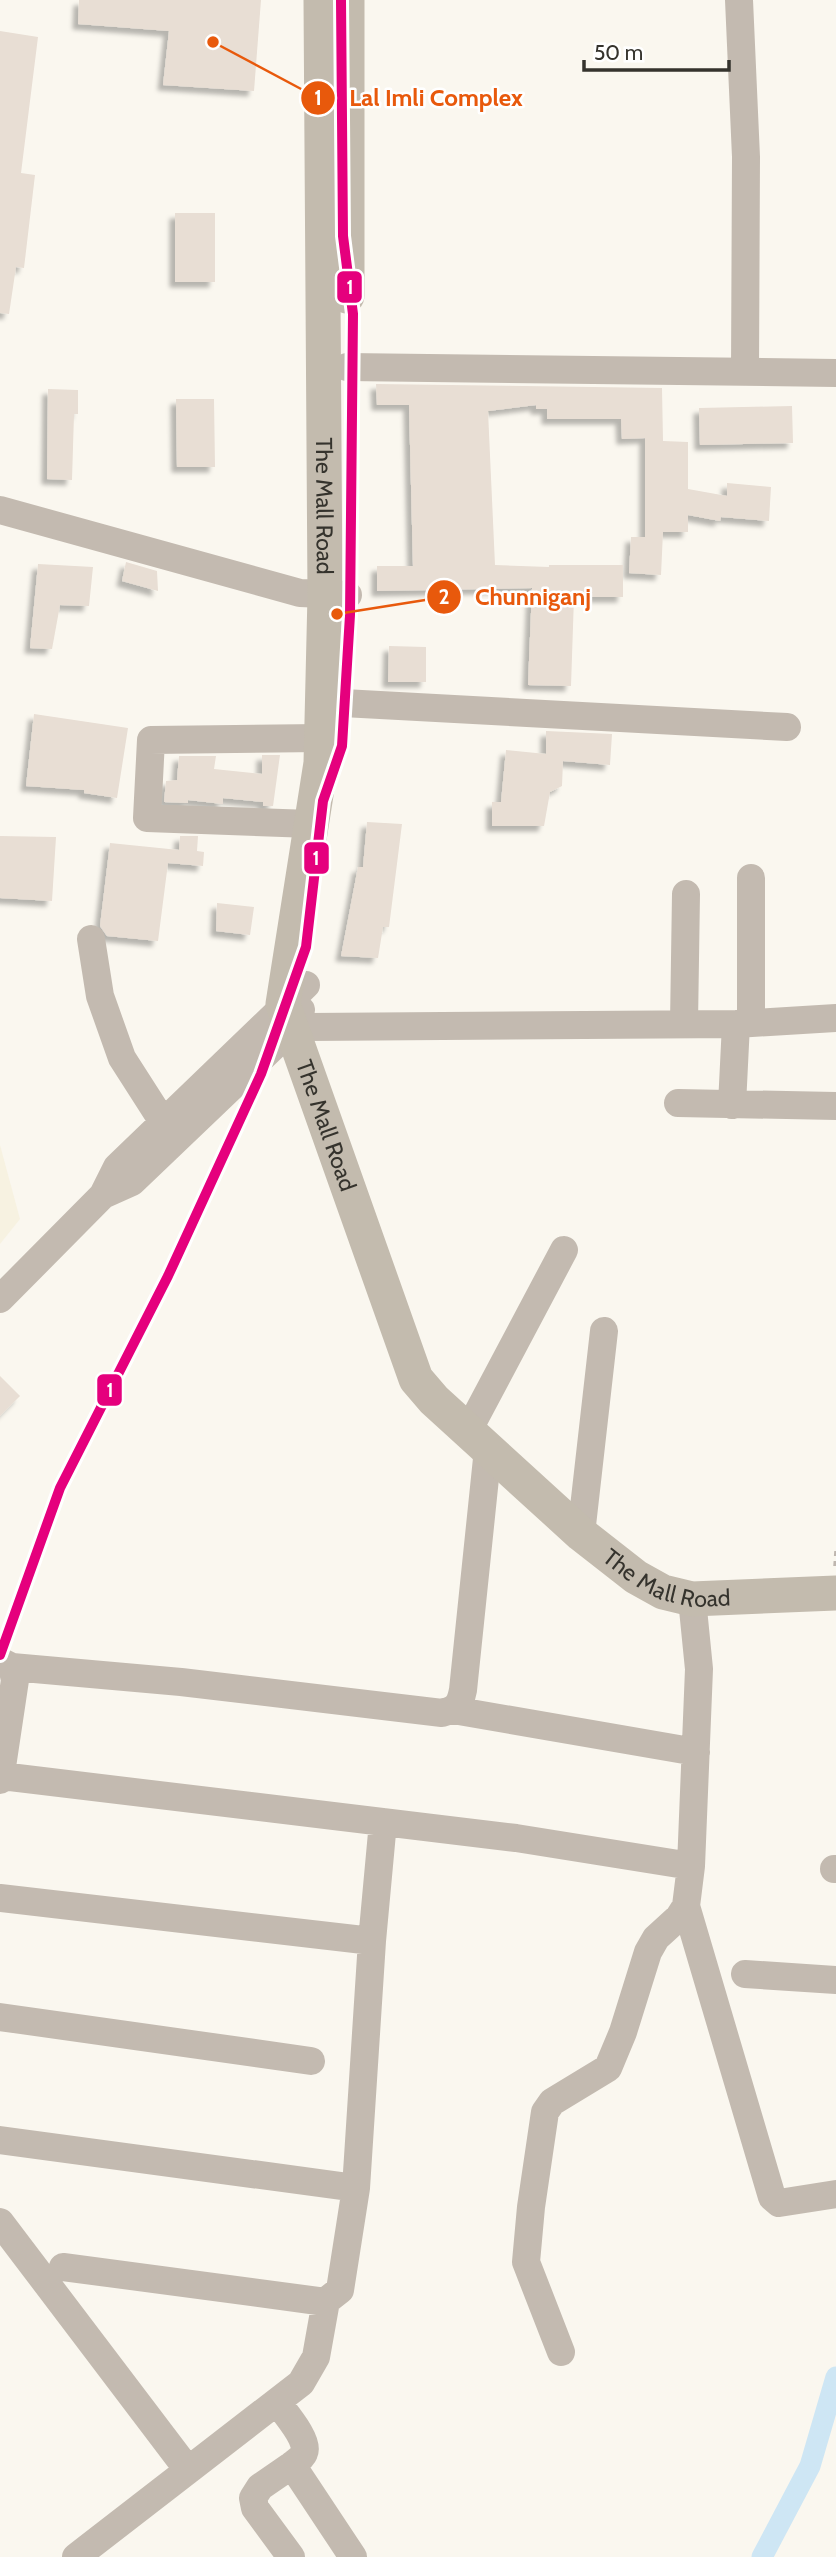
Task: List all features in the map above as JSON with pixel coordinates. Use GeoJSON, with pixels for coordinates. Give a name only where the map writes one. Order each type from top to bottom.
{"type":"FeatureCollection","features":[{"type":"Feature","properties":{"kind":"main road","name":"The Mall Road"},"geometry":{"type":"LineString","coordinates":[[298,1010],[341,767],[343,703],[337,595],[321,0]]}},
{"type":"Feature","properties":{"kind":"main road","name":"The Mall Road"},"geometry":{"type":"LineString","coordinates":[[347,0],[347,367],[337,595],[321,738],[321,763],[311,824],[298,1010],[416,1379],[434,1400],[581,1534],[636,1577],[663,1592],[692,1599],[836,1592]]}},
{"type":"Feature","properties":{"kind":"street"},"geometry":{"type":"LineString","coordinates":[[739,0],[746,157],[745,371]]}},
{"type":"Feature","properties":{"kind":"street"},"geometry":{"type":"LineString","coordinates":[[347,367],[836,373]]}},
{"type":"Feature","properties":{"kind":"street"},"geometry":{"type":"LineString","coordinates":[[0,509],[300,593],[337,595]]}},
{"type":"Feature","properties":{"kind":"street"},"geometry":{"type":"LineString","coordinates":[[343,703],[787,727]]}},
{"type":"Feature","properties":{"kind":"street"},"geometry":{"type":"LineString","coordinates":[[311,824],[147,818],[151,740],[321,738]]}},
{"type":"Feature","properties":{"kind":"street"},"geometry":{"type":"LineString","coordinates":[[732,1105],[743,1024],[751,878]]}},
{"type":"Feature","properties":{"kind":"street"},"geometry":{"type":"LineString","coordinates":[[684,1024],[686,894]]}},
{"type":"Feature","properties":{"kind":"street"},"geometry":{"type":"LineString","coordinates":[[91,939],[100,996],[122,1058],[163,1122]]}},
{"type":"Feature","properties":{"kind":"street"},"geometry":{"type":"LineString","coordinates":[[103,1195],[132,1182],[273,1047],[298,1010]]}},
{"type":"Feature","properties":{"kind":"street"},"geometry":{"type":"LineString","coordinates":[[0,1299],[103,1195],[117,1167],[163,1122],[298,1010],[684,1024],[743,1024],[836,1018]]}},
{"type":"Feature","properties":{"kind":"street"},"geometry":{"type":"LineString","coordinates":[[678,1102],[836,1106]]}},
{"type":"Feature","properties":{"kind":"street"},"geometry":{"type":"LineString","coordinates":[[6,1664],[442,1713],[460,1705],[478,1440],[564,1250]]}},
{"type":"Feature","properties":{"kind":"street"},"geometry":{"type":"LineString","coordinates":[[581,1534],[604,1331]]}},
{"type":"Feature","properties":{"kind":"street"},"geometry":{"type":"LineString","coordinates":[[692,1599],[699,1669],[691,1866],[686,1906],[772,2197],[779,2203],[836,2194]]}},
{"type":"Feature","properties":{"kind":"street"},"geometry":{"type":"LineString","coordinates":[[6,1664],[15,1680],[0,1778],[554,1843],[691,1866]]}},
{"type":"Feature","properties":{"kind":"street"},"geometry":{"type":"LineString","coordinates":[[453,1710],[696,1752]]}},
{"type":"Feature","properties":{"kind":"street"},"geometry":{"type":"LineString","coordinates":[[76,2557],[301,2383],[316,2357],[326,2301],[340,2290],[343,2282],[356,2188],[372,1941],[383,1822]]}},
{"type":"Feature","properties":{"kind":"street"},"geometry":{"type":"LineString","coordinates":[[0,1898],[372,1941]]}},
{"type":"Feature","properties":{"kind":"street"},"geometry":{"type":"LineString","coordinates":[[561,2352],[526,2262],[545,2112],[551,2102],[608,2068],[623,2032],[648,1952],[656,1938],[679,1917],[686,1906]]}},
{"type":"Feature","properties":{"kind":"street"},"geometry":{"type":"LineString","coordinates":[[745,1974],[836,1980]]}},
{"type":"Feature","properties":{"kind":"street"},"geometry":{"type":"LineString","coordinates":[[0,2017],[312,2061]]}},
{"type":"Feature","properties":{"kind":"street"},"geometry":{"type":"LineString","coordinates":[[0,2140],[356,2188]]}},
{"type":"Feature","properties":{"kind":"street"},"geometry":{"type":"LineString","coordinates":[[0,2222],[188,2470]]}},
{"type":"Feature","properties":{"kind":"street"},"geometry":{"type":"LineString","coordinates":[[63,2267],[326,2301]]}},
{"type":"Feature","properties":{"kind":"street"},"geometry":{"type":"LineString","coordinates":[[277,2402],[306,2447],[304,2453],[292,2465],[260,2487],[253,2498],[256,2508],[291,2557]]}},
{"type":"Feature","properties":{"kind":"street"},"geometry":{"type":"LineString","coordinates":[[292,2465],[353,2557]]}},
{"type":"Feature","properties":{"kind":"shaded area"},"geometry":{"type":"Polygon","coordinates":[[[0,1145],[20,1219],[0,1244],[0,1145]]]}},
{"type":"Feature","properties":{"kind":"building"},"geometry":{"type":"Polygon","coordinates":[[[79,0],[261,0],[254,91],[163,85],[169,31],[78,24],[79,0]]]}},
{"type":"Feature","properties":{"kind":"building"},"geometry":{"type":"Polygon","coordinates":[[[0,31],[38,37],[21,173],[35,175],[24,268],[16,267],[9,314],[0,313],[0,31]]]}},
{"type":"Feature","properties":{"kind":"building"},"geometry":{"type":"Polygon","coordinates":[[[175,213],[215,213],[215,282],[175,282],[175,213]]]}},
{"type":"Feature","properties":{"kind":"building"},"geometry":{"type":"Polygon","coordinates":[[[376,384],[662,388],[663,441],[688,442],[688,489],[727,496],[727,483],[771,487],[769,521],[721,517],[720,521],[688,515],[688,532],[663,532],[661,575],[629,573],[631,537],[645,537],[645,438],[622,439],[621,419],[547,419],[547,409],[536,409],[536,405],[488,411],[495,565],[623,565],[623,597],[574,597],[571,686],[528,685],[532,588],[377,591],[377,566],[413,566],[409,405],[377,405],[376,384]]]}},
{"type":"Feature","properties":{"kind":"building"},"geometry":{"type":"Polygon","coordinates":[[[48,389],[78,390],[78,414],[74,414],[72,480],[47,479],[48,389]]]}},
{"type":"Feature","properties":{"kind":"building"},"geometry":{"type":"Polygon","coordinates":[[[176,399],[214,399],[215,467],[177,467],[176,399]]]}},
{"type":"Feature","properties":{"kind":"building"},"geometry":{"type":"Polygon","coordinates":[[[792,406],[793,443],[700,445],[699,408],[792,406]]]}},
{"type":"Feature","properties":{"kind":"building"},"geometry":{"type":"Polygon","coordinates":[[[126,562],[157,571],[158,591],[122,581],[126,562]]]}},
{"type":"Feature","properties":{"kind":"building"},"geometry":{"type":"Polygon","coordinates":[[[38,564],[93,567],[89,606],[60,605],[52,649],[30,648],[38,564]]]}},
{"type":"Feature","properties":{"kind":"building"},"geometry":{"type":"Polygon","coordinates":[[[389,646],[426,647],[426,682],[388,682],[389,646]]]}},
{"type":"Feature","properties":{"kind":"building"},"geometry":{"type":"Polygon","coordinates":[[[34,714],[128,728],[117,798],[84,793],[84,790],[26,786],[34,714]]]}},
{"type":"Feature","properties":{"kind":"building"},"geometry":{"type":"Polygon","coordinates":[[[546,731],[612,734],[610,765],[563,761],[562,786],[550,792],[544,826],[492,826],[492,802],[501,802],[506,750],[546,754],[546,731]]]}},
{"type":"Feature","properties":{"kind":"building"},"geometry":{"type":"Polygon","coordinates":[[[262,755],[280,755],[273,806],[263,806],[263,802],[223,798],[223,804],[188,800],[188,803],[164,802],[166,781],[177,780],[179,756],[216,756],[214,769],[262,774],[262,755]]]}},
{"type":"Feature","properties":{"kind":"building"},"geometry":{"type":"Polygon","coordinates":[[[367,822],[402,824],[389,927],[383,927],[378,958],[341,956],[358,867],[363,867],[367,822]]]}},
{"type":"Feature","properties":{"kind":"building"},"geometry":{"type":"Polygon","coordinates":[[[0,836],[56,837],[52,901],[0,898],[0,836]]]}},
{"type":"Feature","properties":{"kind":"building"},"geometry":{"type":"Polygon","coordinates":[[[180,836],[198,836],[197,851],[204,852],[203,866],[168,863],[158,941],[107,936],[100,926],[110,843],[179,850],[180,836]]]}},
{"type":"Feature","properties":{"kind":"building"},"geometry":{"type":"Polygon","coordinates":[[[217,903],[254,907],[250,935],[216,931],[217,903]]]}},
{"type":"Feature","properties":{"kind":"building"},"geometry":{"type":"Polygon","coordinates":[[[0,1376],[20,1396],[0,1416],[0,1376]]]}},
{"type":"Feature","properties":{"kind":"waterway"},"geometry":{"type":"LineString","coordinates":[[762,2557],[810,2466],[836,2377]]}},
{"type":"Feature","properties":{"kind":"transit line","name":"1"},"geometry":{"type":"LineString","coordinates":[[0,1655],[60,1488],[168,1276],[261,1074],[306,947],[323,801],[342,746],[350,615],[353,314],[343,236],[341,0]]}},
{"type":"Feature","properties":{"kind":"place","name":"Lal Imli Complex"},"geometry":{"type":"Point","coordinates":[213,42]}},
{"type":"Feature","properties":{"kind":"place","name":"Chunniganj"},"geometry":{"type":"Point","coordinates":[337,614]}}]}
